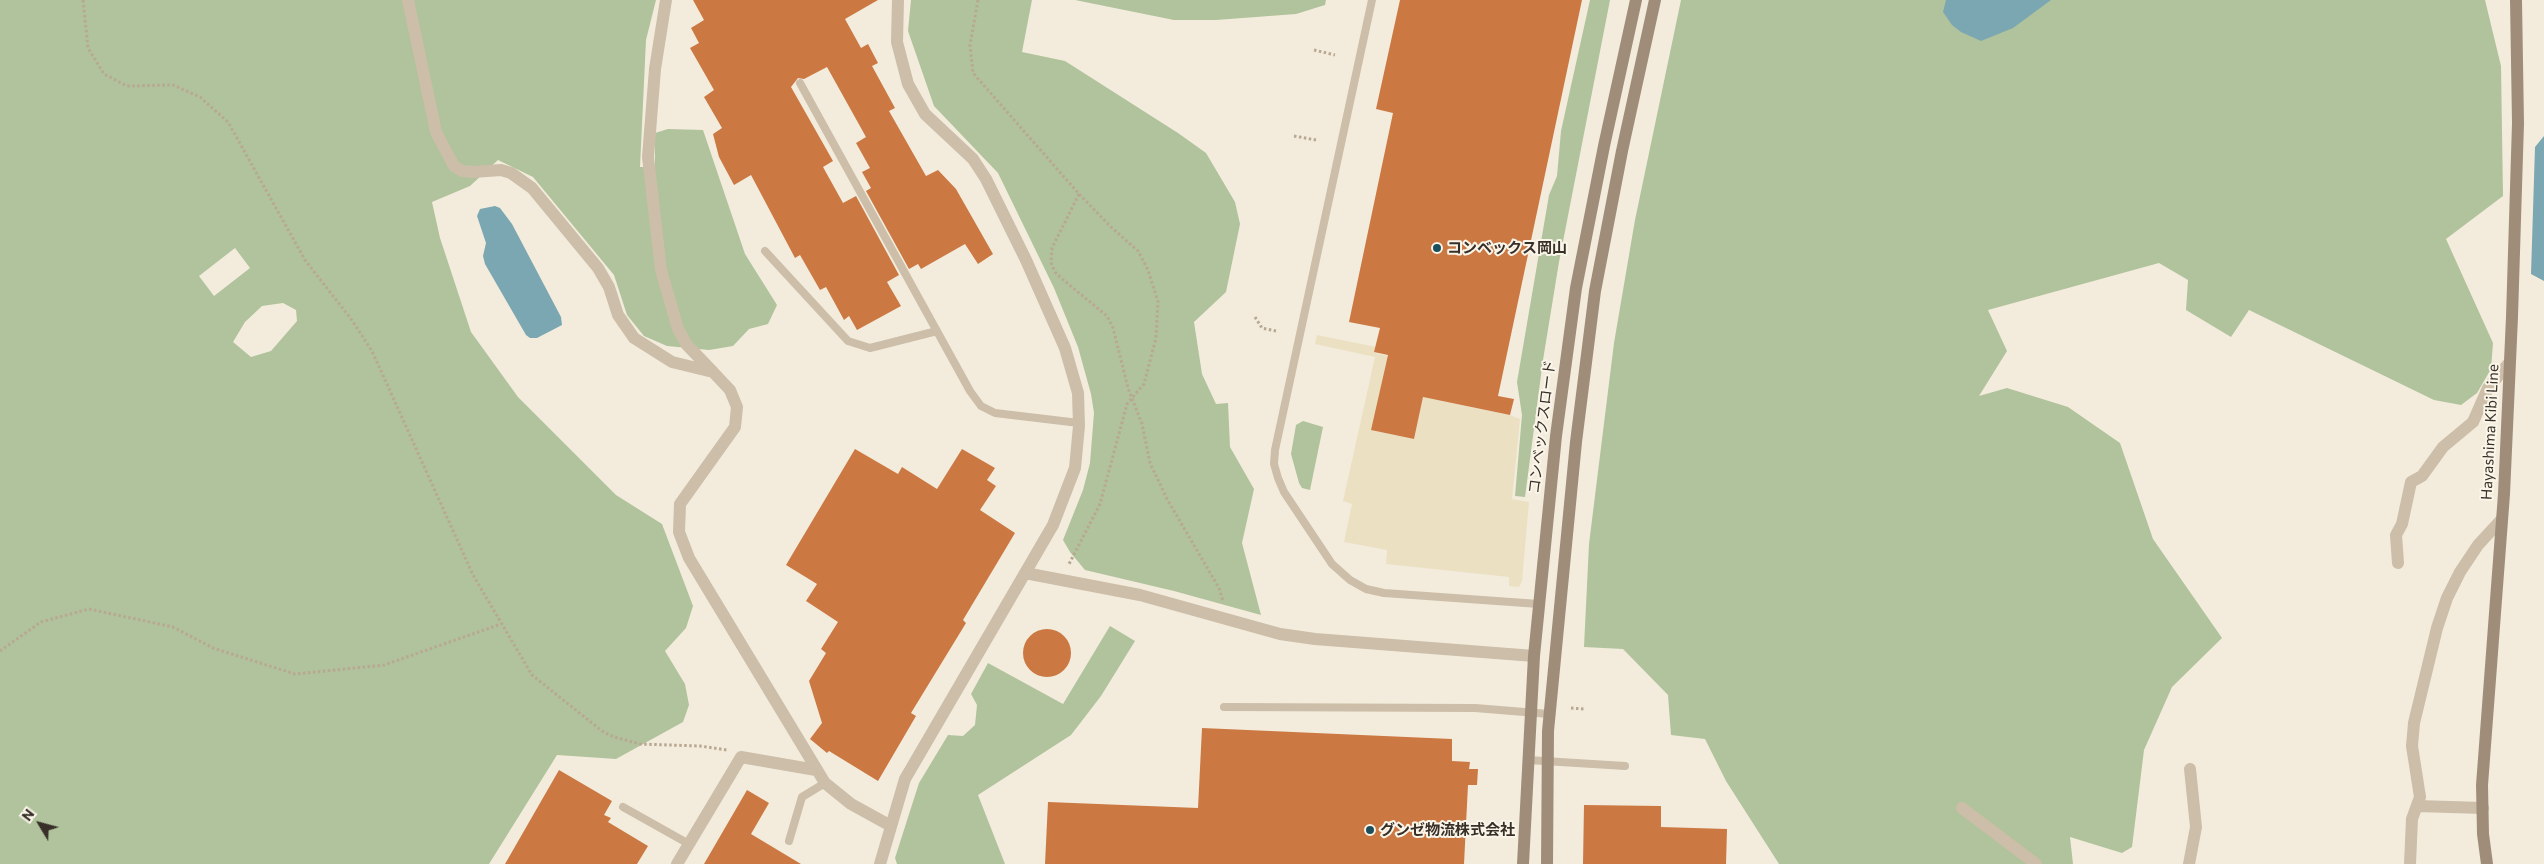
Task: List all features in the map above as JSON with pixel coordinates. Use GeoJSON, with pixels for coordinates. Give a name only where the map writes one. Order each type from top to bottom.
{"type":"FeatureCollection","features":[{"type":"Feature","properties":{"kind":"street"},"geometry":{"type":"LineString","coordinates":[[408,0],[436,132],[454,166],[462,171],[473,172],[501,170],[511,173],[532,188],[598,268],[609,287],[618,315],[634,338],[672,362],[713,372]]}},
{"type":"Feature","properties":{"kind":"street"},"geometry":{"type":"LineString","coordinates":[[666,0],[655,69],[648,157],[661,270],[678,329],[687,345],[723,380],[735,399],[736,422],[730,435],[680,504],[679,532],[688,558],[825,783],[851,804],[891,826]]}},
{"type":"Feature","properties":{"kind":"street"},"geometry":{"type":"LineString","coordinates":[[880,864],[905,779],[1053,525],[1068,491],[1075,468],[1079,423],[1078,393],[1065,348],[1026,260],[986,178],[973,160],[925,114],[908,84],[898,42],[898,0]]}},
{"type":"Feature","properties":{"kind":"street","name":"コンベックスロード"},"geometry":{"type":"LineString","coordinates":[[1523,864],[1534,656],[1556,436],[1576,288],[1604,146],[1636,0]]}},
{"type":"Feature","properties":{"kind":"street"},"geometry":{"type":"LineString","coordinates":[[1547,864],[1549,714],[1574,452],[1595,291],[1622,151],[1655,0]]}},
{"type":"Feature","properties":{"kind":"street","name":"Hayashima Kibi Line"},"geometry":{"type":"LineString","coordinates":[[2487,864],[2483,808],[2486,722],[2502,519],[2510,362],[2518,123],[2516,0]]}},
{"type":"Feature","properties":{"kind":"street"},"geometry":{"type":"LineString","coordinates":[[2398,563],[2396,535],[2402,524],[2412,482],[2422,476],[2442,447],[2473,422],[2488,388],[2510,362]]}},
{"type":"Feature","properties":{"kind":"street"},"geometry":{"type":"LineString","coordinates":[[2410,864],[2412,819],[2420,797],[2412,746],[2414,723],[2437,628],[2447,598],[2460,572],[2478,545],[2502,519]]}},
{"type":"Feature","properties":{"kind":"street"},"geometry":{"type":"LineString","coordinates":[[1025,573],[1140,595],[1280,634],[1315,639],[1534,656]]}},
{"type":"Feature","properties":{"kind":"street"},"geometry":{"type":"LineString","coordinates":[[678,864],[741,757],[816,770]]}},
{"type":"Feature","properties":{"kind":"street"},"geometry":{"type":"LineString","coordinates":[[2189,864],[2196,827],[2190,769]]}},
{"type":"Feature","properties":{"kind":"street"},"geometry":{"type":"LineString","coordinates":[[2417,806],[2483,808]]}},
{"type":"Feature","properties":{"kind":"street"},"geometry":{"type":"LineString","coordinates":[[1962,808],[2036,864]]}},
{"type":"Feature","properties":{"kind":"lane"},"geometry":{"type":"LineString","coordinates":[[1372,0],[1275,450],[1274,464],[1284,492],[1332,564],[1350,580],[1366,589],[1384,594],[1540,604]]}},
{"type":"Feature","properties":{"kind":"lane"},"geometry":{"type":"LineString","coordinates":[[800,83],[970,392],[981,406],[995,413],[1079,423]]}},
{"type":"Feature","properties":{"kind":"lane"},"geometry":{"type":"LineString","coordinates":[[765,251],[848,340],[870,348],[937,331]]}},
{"type":"Feature","properties":{"kind":"lane"},"geometry":{"type":"LineString","coordinates":[[1224,707],[1475,708],[1549,714]]}},
{"type":"Feature","properties":{"kind":"lane"},"geometry":{"type":"LineString","coordinates":[[1528,760],[1625,766]]}},
{"type":"Feature","properties":{"kind":"lane"},"geometry":{"type":"LineString","coordinates":[[789,842],[802,797],[825,783]]}},
{"type":"Feature","properties":{"kind":"lane"},"geometry":{"type":"LineString","coordinates":[[623,807],[689,844]]}},
{"type":"Feature","properties":{"kind":"path"},"geometry":{"type":"LineString","coordinates":[[83,0],[88,48],[104,74],[127,86],[173,85],[200,97],[228,122],[305,260],[351,319],[372,351],[473,575],[532,675],[602,731],[626,742],[700,746],[734,752],[741,757]]}},
{"type":"Feature","properties":{"kind":"path"},"geometry":{"type":"LineString","coordinates":[[978,0],[970,45],[972,73],[1079,194],[1112,228],[1138,251],[1148,270],[1158,302],[1156,338],[1144,384],[1127,404],[1100,504],[1061,580]]}},
{"type":"Feature","properties":{"kind":"path"},"geometry":{"type":"LineString","coordinates":[[1314,50],[1335,55]]}},
{"type":"Feature","properties":{"kind":"path"},"geometry":{"type":"LineString","coordinates":[[1294,136],[1316,140]]}},
{"type":"Feature","properties":{"kind":"path"},"geometry":{"type":"LineString","coordinates":[[1079,194],[1052,248],[1051,262],[1055,272],[1107,316],[1132,399],[1142,424],[1150,463],[1167,499],[1219,588],[1224,603],[1222,617]]}},
{"type":"Feature","properties":{"kind":"path"},"geometry":{"type":"LineString","coordinates":[[1255,317],[1262,328],[1276,331]]}},
{"type":"Feature","properties":{"kind":"path"},"geometry":{"type":"LineString","coordinates":[[0,652],[41,622],[89,609],[173,627],[213,648],[295,674],[384,665],[501,624]]}},
{"type":"Feature","properties":{"kind":"path"},"geometry":{"type":"LineString","coordinates":[[1571,708],[1584,709]]}},
{"type":"Feature","properties":{"kind":"green space"},"geometry":{"type":"Polygon","coordinates":[[[0,0],[656,0],[646,40],[640,167],[655,167],[655,133],[668,129],[703,130],[745,254],[777,305],[768,324],[749,329],[733,346],[709,350],[667,346],[644,336],[627,315],[614,275],[533,177],[498,160],[470,186],[432,202],[440,238],[471,332],[518,397],[616,495],[662,524],[693,606],[686,628],[665,651],[685,684],[689,705],[683,722],[616,759],[557,755],[489,864],[0,864],[0,0]],[[235,248],[199,276],[214,296],[250,268],[235,248]],[[283,303],[262,306],[245,322],[233,342],[251,357],[271,351],[297,321],[296,310],[283,303]]]}},
{"type":"Feature","properties":{"kind":"green space"},"geometry":{"type":"Polygon","coordinates":[[[911,0],[1032,0],[1022,52],[1065,61],[1178,133],[1206,153],[1235,202],[1240,224],[1226,292],[1194,322],[1202,374],[1216,404],[1228,403],[1230,447],[1254,489],[1242,543],[1261,615],[1174,591],[1085,570],[1063,540],[1083,490],[1090,463],[1094,413],[1091,394],[1078,347],[1054,288],[998,173],[934,106],[908,31],[911,0]]]}},
{"type":"Feature","properties":{"kind":"green space"},"geometry":{"type":"Polygon","coordinates":[[[1075,0],[1326,0],[1325,5],[1296,14],[1216,20],[1174,20],[1075,0]]]}},
{"type":"Feature","properties":{"kind":"green space"},"geometry":{"type":"Polygon","coordinates":[[[1590,0],[1610,0],[1559,262],[1543,360],[1525,497],[1515,496],[1522,415],[1517,382],[1549,195],[1557,176],[1561,131],[1590,0]]]}},
{"type":"Feature","properties":{"kind":"green space"},"geometry":{"type":"Polygon","coordinates":[[[1681,0],[2485,0],[2501,66],[2503,196],[2446,239],[2493,343],[2491,369],[2477,393],[2461,405],[2434,400],[2249,310],[2231,337],[2186,310],[2188,280],[2159,263],[1988,310],[2007,351],[1979,396],[2007,388],[2068,407],[2120,443],[2153,539],[2222,638],[2172,687],[2144,750],[2132,847],[2122,853],[2070,837],[2073,864],[1779,864],[1726,781],[1705,739],[1671,735],[1668,695],[1623,649],[1584,647],[1589,544],[1614,343],[1635,220],[1681,0]]]}},
{"type":"Feature","properties":{"kind":"green space"},"geometry":{"type":"Polygon","coordinates":[[[1303,421],[1323,427],[1310,490],[1302,488],[1299,483],[1291,454],[1296,425],[1303,421]]]}},
{"type":"Feature","properties":{"kind":"green space"},"geometry":{"type":"Polygon","coordinates":[[[1110,626],[1135,641],[1101,696],[1071,735],[978,795],[1005,864],[897,864],[895,858],[919,783],[948,735],[963,736],[975,725],[977,705],[971,694],[988,663],[1063,704],[1110,626]]]}},
{"type":"Feature","properties":{"kind":"shaded area"},"geometry":{"type":"Polygon","coordinates":[[[1317,335],[1376,347],[1375,353],[1398,358],[1386,363],[1372,430],[1414,439],[1423,397],[1510,415],[1520,419],[1512,499],[1529,502],[1522,581],[1519,587],[1509,586],[1509,577],[1386,564],[1387,550],[1344,542],[1352,504],[1343,501],[1375,357],[1315,344],[1317,335]]]}},
{"type":"Feature","properties":{"kind":"water"},"geometry":{"type":"Polygon","coordinates":[[[1946,0],[2051,0],[2013,28],[1981,41],[1961,32],[1952,25],[1943,12],[1946,0]]]}},
{"type":"Feature","properties":{"kind":"water"},"geometry":{"type":"Polygon","coordinates":[[[2544,136],[2544,281],[2531,274],[2535,147],[2544,136]]]}},
{"type":"Feature","properties":{"kind":"water"},"geometry":{"type":"Polygon","coordinates":[[[495,206],[500,208],[512,224],[561,317],[562,325],[537,338],[530,338],[526,335],[485,264],[483,256],[486,243],[477,216],[480,209],[495,206]]]}},
{"type":"Feature","properties":{"kind":"building"},"geometry":{"type":"Polygon","coordinates":[[[693,0],[878,0],[845,19],[861,48],[868,44],[878,63],[872,66],[895,108],[889,111],[926,176],[938,170],[956,189],[993,254],[978,264],[965,244],[921,269],[918,264],[909,269],[866,191],[871,188],[862,172],[870,168],[856,143],[866,137],[827,67],[804,79],[798,78],[791,87],[833,161],[823,167],[843,203],[856,196],[899,275],[887,282],[901,306],[857,330],[849,316],[844,320],[826,287],[820,290],[800,255],[795,258],[751,175],[734,185],[719,157],[713,134],[722,128],[704,97],[714,90],[690,48],[699,43],[691,28],[704,20],[693,0]]]}},
{"type":"Feature","properties":{"kind":"building","name":"コンベックス岡山"},"geometry":{"type":"Polygon","coordinates":[[[1400,0],[1582,0],[1498,396],[1514,399],[1510,415],[1423,397],[1414,439],[1371,430],[1388,355],[1374,352],[1380,328],[1349,322],[1393,113],[1376,109],[1400,0]]]}},
{"type":"Feature","properties":{"kind":"building"},"geometry":{"type":"Polygon","coordinates":[[[855,449],[898,474],[902,467],[937,489],[962,449],[995,468],[987,480],[996,486],[980,510],[1015,533],[963,620],[966,623],[911,713],[916,716],[878,781],[829,751],[827,753],[810,739],[822,723],[809,681],[826,653],[821,649],[838,622],[806,601],[817,584],[786,565],[855,449]]]}},
{"type":"Feature","properties":{"kind":"building"},"geometry":{"type":"Polygon","coordinates":[[[1042,629],[1052,629],[1061,633],[1067,639],[1070,644],[1070,662],[1061,673],[1052,677],[1042,677],[1033,673],[1027,667],[1023,658],[1023,648],[1027,639],[1033,633],[1042,629]]]}},
{"type":"Feature","properties":{"kind":"building"},"geometry":{"type":"Polygon","coordinates":[[[1202,728],[1452,739],[1452,761],[1470,762],[1469,769],[1478,769],[1477,785],[1468,785],[1464,864],[1045,864],[1048,802],[1198,808],[1202,728]]]}},
{"type":"Feature","properties":{"kind":"building"},"geometry":{"type":"Polygon","coordinates":[[[559,770],[612,801],[604,815],[611,818],[608,822],[648,846],[637,864],[505,864],[559,770]]]}},
{"type":"Feature","properties":{"kind":"building"},"geometry":{"type":"Polygon","coordinates":[[[747,790],[769,803],[751,834],[801,864],[704,864],[747,790]]]}},
{"type":"Feature","properties":{"kind":"building"},"geometry":{"type":"Polygon","coordinates":[[[1584,805],[1661,806],[1661,827],[1727,829],[1726,864],[1583,864],[1584,805]]]}},
{"type":"Feature","properties":{"kind":"place","name":"コンベックス岡山"},"geometry":{"type":"Point","coordinates":[1437,248]}},
{"type":"Feature","properties":{"kind":"place","name":"グンゼ物流株式会社"},"geometry":{"type":"Point","coordinates":[1370,830]}}]}
